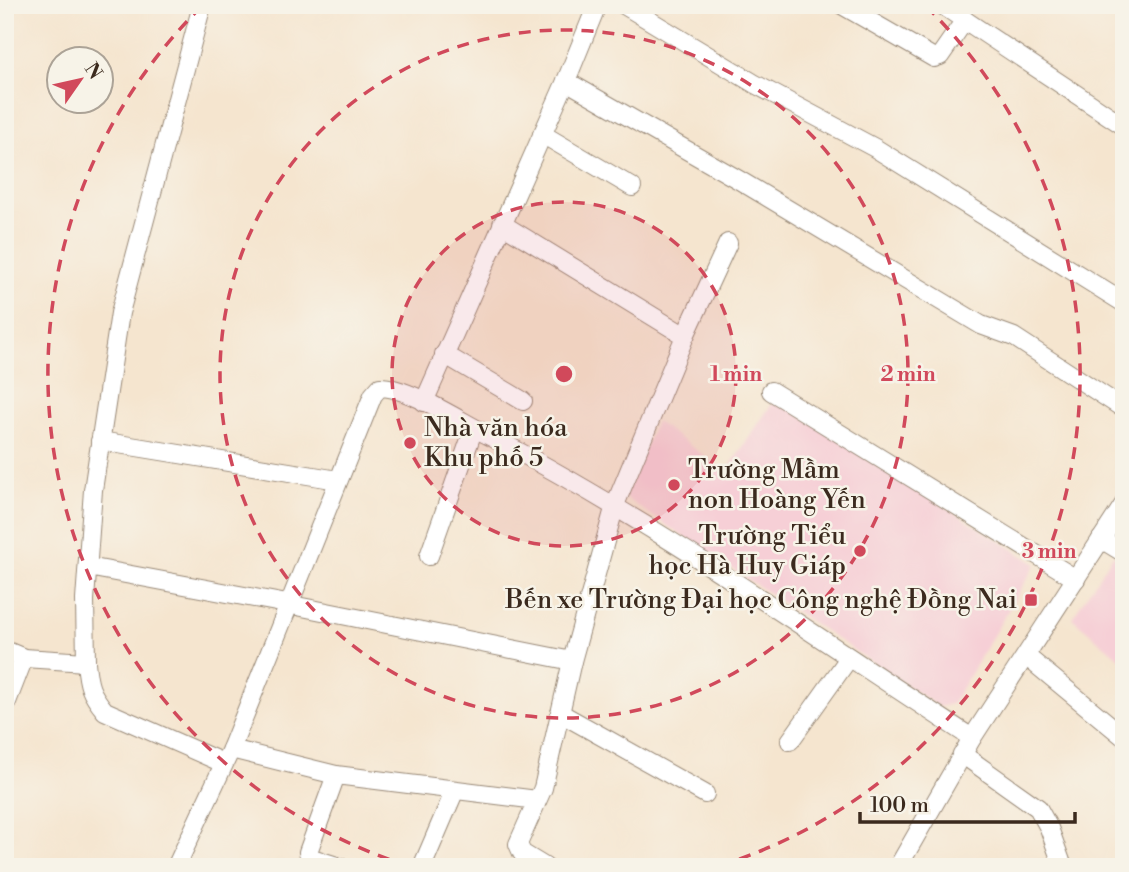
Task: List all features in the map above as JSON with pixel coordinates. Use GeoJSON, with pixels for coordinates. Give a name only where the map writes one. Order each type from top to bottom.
{"type":"FeatureCollection","features":[{"type":"Feature","properties":{"kind":"street"},"geometry":{"type":"LineString","coordinates":[[202,5],[120,313],[93,490],[85,600],[86,662],[88,685],[93,697],[105,711],[227,756],[336,775],[537,800]]}},
{"type":"Feature","properties":{"kind":"street"},"geometry":{"type":"LineString","coordinates":[[424,402],[597,5]]}},
{"type":"Feature","properties":{"kind":"street"},"geometry":{"type":"LineString","coordinates":[[624,5],[755,84],[875,148],[1124,303]]}},
{"type":"Feature","properties":{"kind":"street"},"geometry":{"type":"LineString","coordinates":[[842,5],[934,58],[940,55],[965,20]]}},
{"type":"Feature","properties":{"kind":"street"},"geometry":{"type":"LineString","coordinates":[[942,5],[1124,126]]}},
{"type":"Feature","properties":{"kind":"street"},"geometry":{"type":"LineString","coordinates":[[566,81],[981,325],[1014,337],[1124,409]]}},
{"type":"Feature","properties":{"kind":"street"},"geometry":{"type":"LineString","coordinates":[[542,134],[632,187]]}},
{"type":"Feature","properties":{"kind":"street"},"geometry":{"type":"LineString","coordinates":[[502,224],[685,336]]}},
{"type":"Feature","properties":{"kind":"street"},"geometry":{"type":"LineString","coordinates":[[545,867],[522,853],[518,844],[549,766],[572,661],[615,505],[685,336],[728,243]]}},
{"type":"Feature","properties":{"kind":"street"},"geometry":{"type":"LineString","coordinates":[[444,354],[523,401]]}},
{"type":"Feature","properties":{"kind":"street"},"geometry":{"type":"LineString","coordinates":[[176,867],[227,756],[338,480],[373,396],[380,387],[391,387],[424,402],[615,505],[972,738]]}},
{"type":"Feature","properties":{"kind":"street"},"geometry":{"type":"LineString","coordinates":[[771,391],[1076,579]]}},
{"type":"Feature","properties":{"kind":"street"},"geometry":{"type":"LineString","coordinates":[[429,555],[474,428]]}},
{"type":"Feature","properties":{"kind":"street"},"geometry":{"type":"LineString","coordinates":[[100,441],[338,480]]}},
{"type":"Feature","properties":{"kind":"street"},"geometry":{"type":"LineString","coordinates":[[898,867],[962,754],[1124,504]]}},
{"type":"Feature","properties":{"kind":"street"},"geometry":{"type":"LineString","coordinates":[[1101,539],[1124,553]]}},
{"type":"Feature","properties":{"kind":"street"},"geometry":{"type":"LineString","coordinates":[[88,567],[572,661]]}},
{"type":"Feature","properties":{"kind":"street"},"geometry":{"type":"LineString","coordinates":[[5,650],[24,658],[86,662]]}},
{"type":"Feature","properties":{"kind":"street"},"geometry":{"type":"LineString","coordinates":[[1026,656],[1124,737]]}},
{"type":"Feature","properties":{"kind":"street"},"geometry":{"type":"LineString","coordinates":[[5,707],[24,658]]}},
{"type":"Feature","properties":{"kind":"street"},"geometry":{"type":"LineString","coordinates":[[790,741],[849,658]]}},
{"type":"Feature","properties":{"kind":"street"},"geometry":{"type":"LineString","coordinates":[[560,713],[705,794]]}},
{"type":"Feature","properties":{"kind":"street"},"geometry":{"type":"LineString","coordinates":[[962,754],[1038,808],[1049,828],[1063,867]]}},
{"type":"Feature","properties":{"kind":"street"},"geometry":{"type":"LineString","coordinates":[[336,775],[308,852],[312,858],[341,867]]}},
{"type":"Feature","properties":{"kind":"street"},"geometry":{"type":"LineString","coordinates":[[422,867],[454,790]]}},
{"type":"Feature","properties":{"kind":"shaded area","name":"Trường Tiểu học Hà Huy Giáp"},"geometry":{"type":"Polygon","coordinates":[[[775,399],[1036,564],[952,704],[939,707],[624,497],[656,421],[726,472],[775,399]]]}},
{"type":"Feature","properties":{"kind":"shaded area"},"geometry":{"type":"Polygon","coordinates":[[[1113,555],[1124,562],[1124,662],[1072,618],[1113,555]]]}},
{"type":"Feature","properties":{"kind":"place","name":"Nhà văn hóa Khu phố 5"},"geometry":{"type":"Point","coordinates":[410,443]}},
{"type":"Feature","properties":{"kind":"place","name":"Trường Mầm non Hoàng Yến"},"geometry":{"type":"Point","coordinates":[674,485]}},
{"type":"Feature","properties":{"kind":"place","name":"Trường Tiểu học Hà Huy Giáp"},"geometry":{"type":"Point","coordinates":[860,551]}},
{"type":"Feature","properties":{"kind":"place","name":"Bến xe Trường Đại học Công nghệ Đồng Nai"},"geometry":{"type":"Point","coordinates":[1031,600]}}]}
